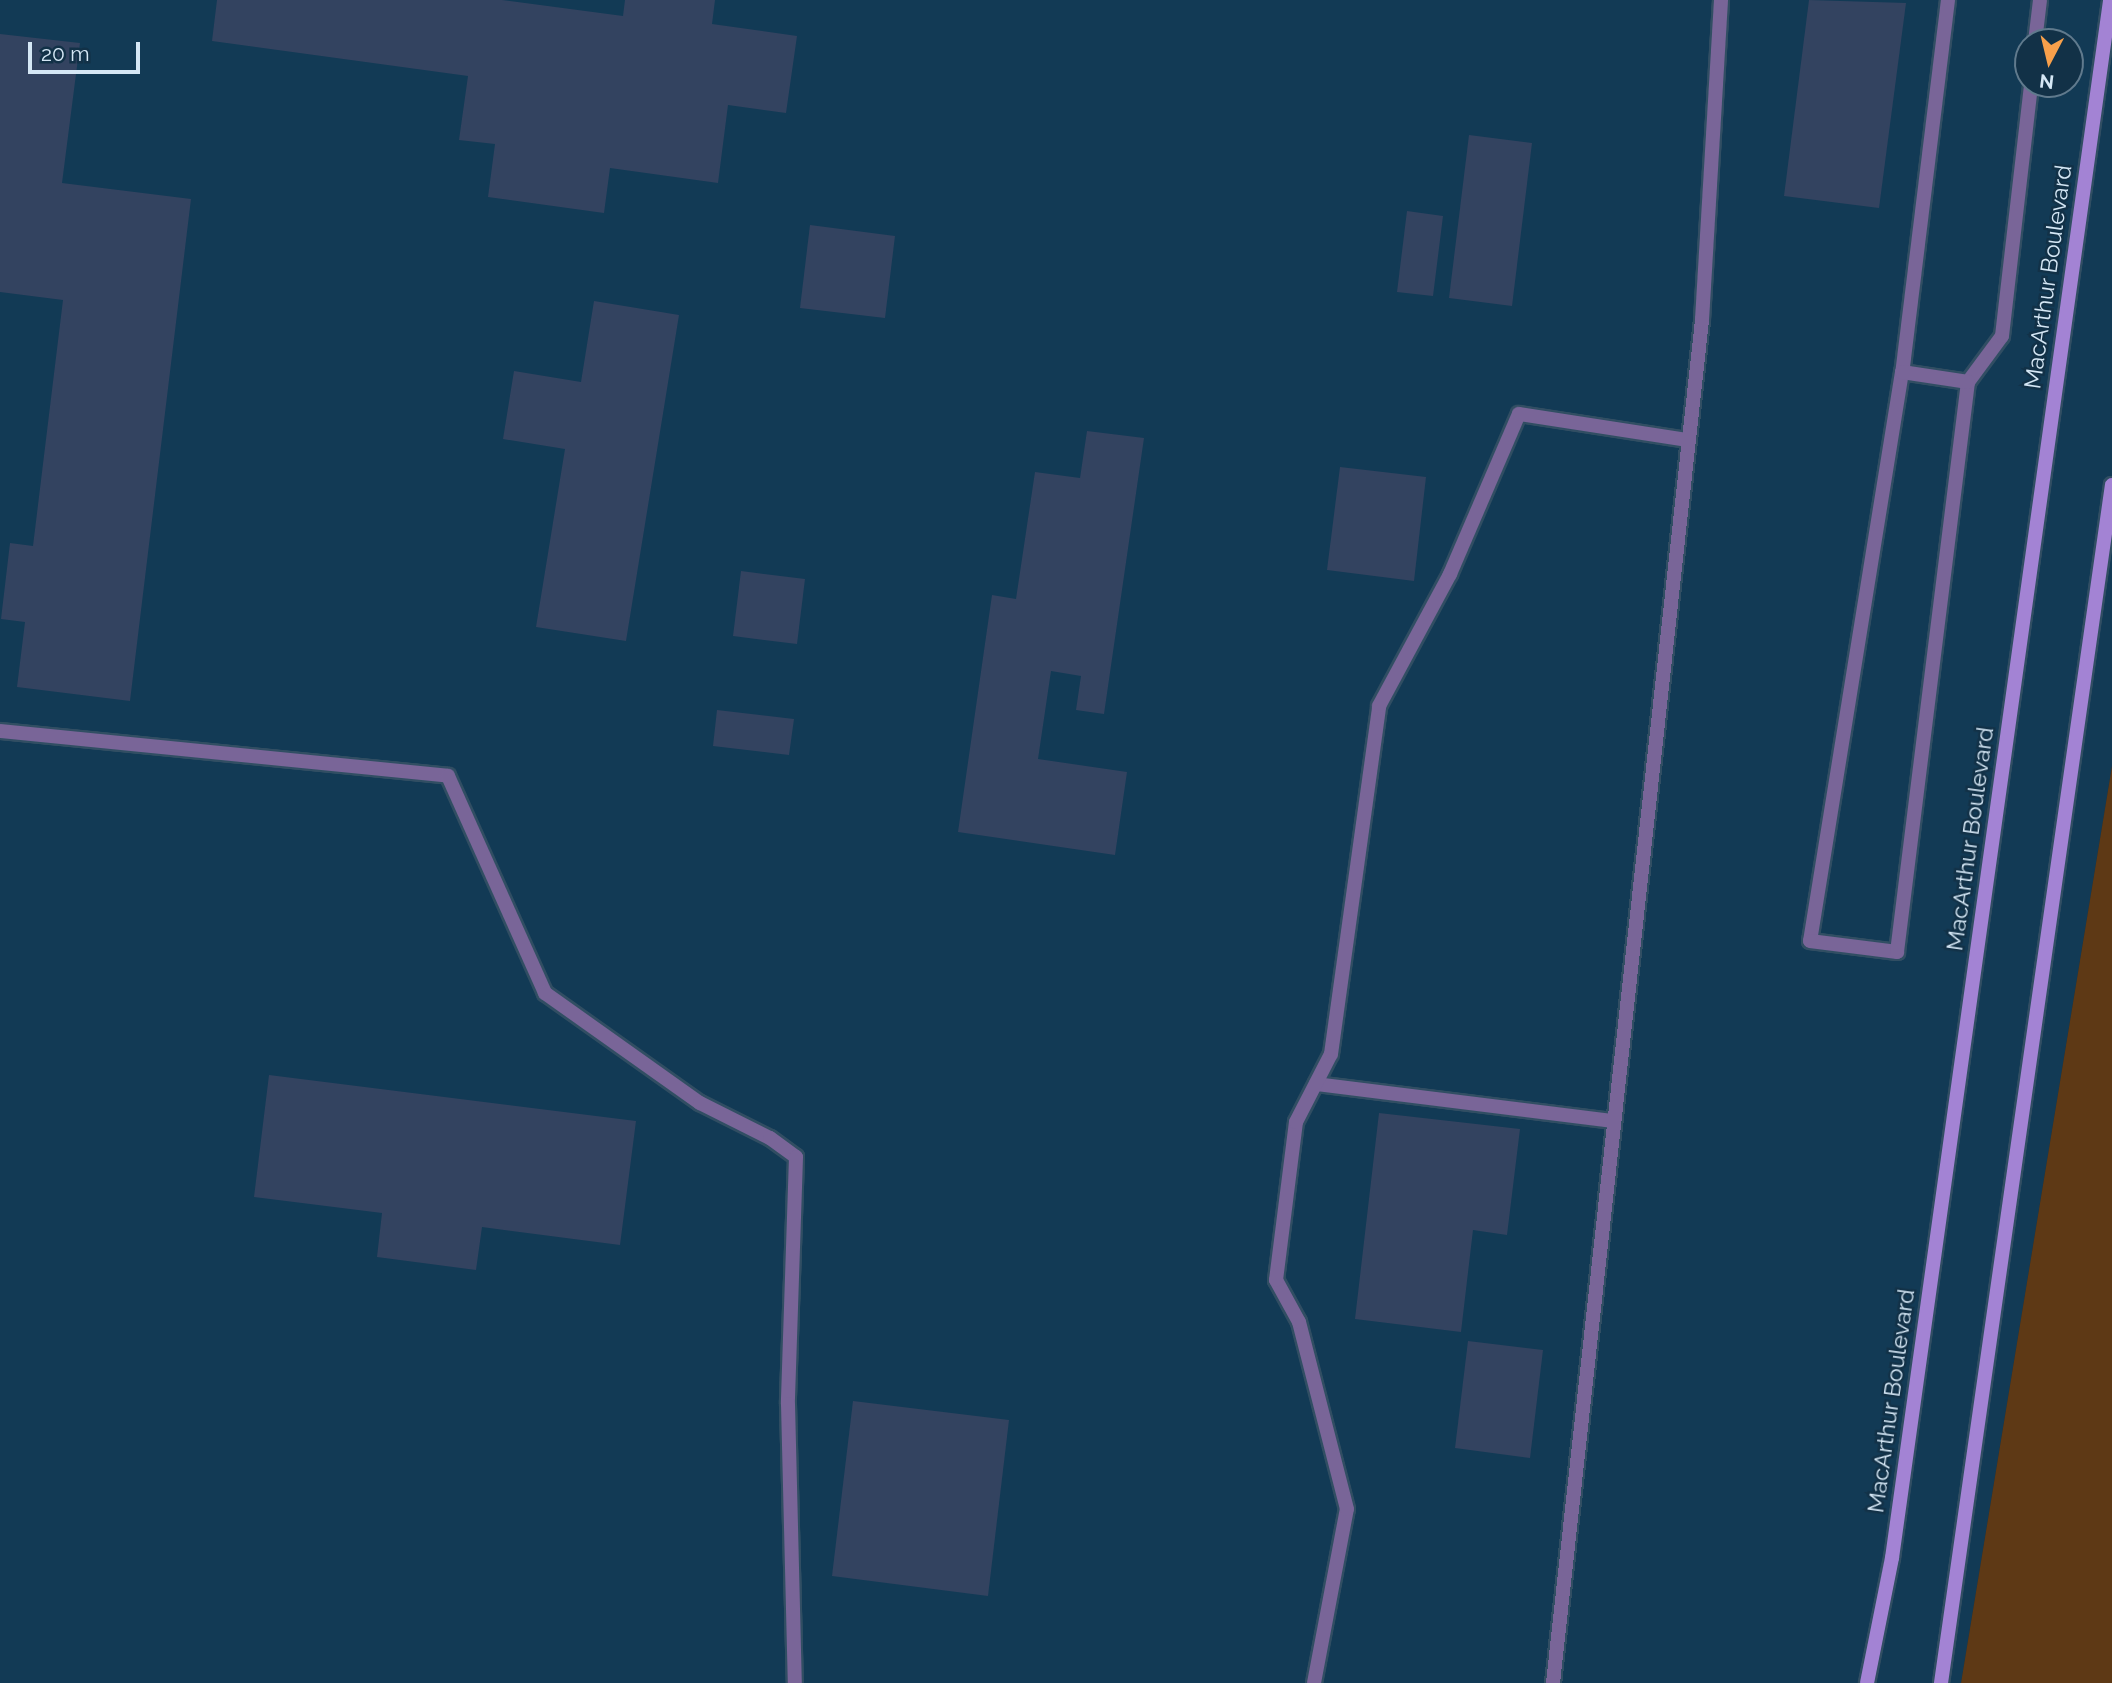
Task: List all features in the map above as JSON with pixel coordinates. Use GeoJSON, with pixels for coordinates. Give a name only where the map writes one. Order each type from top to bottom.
{"type":"FeatureCollection","features":[{"type":"Feature","properties":{"kind":"main road","name":"MacArthur Boulevard"},"geometry":{"type":"LineString","coordinates":[[1867,1683],[1892,1558],[2110,0]]}},
{"type":"Feature","properties":{"kind":"main road"},"geometry":{"type":"LineString","coordinates":[[1941,1683],[2112,485]]}},
{"type":"Feature","properties":{"kind":"lane"},"geometry":{"type":"LineString","coordinates":[[1553,1683],[1686,440],[1702,320],[1721,0]]}},
{"type":"Feature","properties":{"kind":"lane"},"geometry":{"type":"LineString","coordinates":[[1948,0],[1902,372],[1810,940],[1897,952],[1968,382],[2002,336],[2029,98]]}},
{"type":"Feature","properties":{"kind":"lane"},"geometry":{"type":"LineString","coordinates":[[2037,28],[2040,0]]}},
{"type":"Feature","properties":{"kind":"lane"},"geometry":{"type":"LineString","coordinates":[[1902,372],[1968,382]]}},
{"type":"Feature","properties":{"kind":"lane"},"geometry":{"type":"LineString","coordinates":[[1314,1683],[1347,1509],[1298,1322],[1276,1280],[1296,1122],[1331,1054],[1379,706],[1450,573],[1519,414],[1686,440]]}},
{"type":"Feature","properties":{"kind":"lane"},"geometry":{"type":"LineString","coordinates":[[0,731],[448,776],[545,993],[700,1103],[769,1138],[796,1157],[788,1404],[795,1683]]}},
{"type":"Feature","properties":{"kind":"lane"},"geometry":{"type":"LineString","coordinates":[[1316,1084],[1613,1122]]}},
{"type":"Feature","properties":{"kind":"shaded area"},"geometry":{"type":"Polygon","coordinates":[[[0,0],[2112,0],[2112,766],[1961,1683],[0,1683],[0,0]]]}},
{"type":"Feature","properties":{"kind":"shaded area"},"geometry":{"type":"Polygon","coordinates":[[[2112,766],[2112,1683],[1961,1683],[2112,766]]]}},
{"type":"Feature","properties":{"kind":"building"},"geometry":{"type":"Polygon","coordinates":[[[217,0],[502,0],[623,16],[625,0],[715,0],[712,24],[797,36],[786,113],[728,105],[718,183],[610,168],[604,213],[488,197],[495,144],[459,140],[468,76],[212,41],[217,0]]]}},
{"type":"Feature","properties":{"kind":"building"},"geometry":{"type":"Polygon","coordinates":[[[1809,0],[1906,3],[1879,208],[1784,196],[1809,0]]]}},
{"type":"Feature","properties":{"kind":"building"},"geometry":{"type":"Polygon","coordinates":[[[0,34],[80,43],[62,183],[191,199],[130,701],[17,687],[25,622],[1,619],[10,543],[33,546],[63,300],[0,292],[0,34]]]}},
{"type":"Feature","properties":{"kind":"building"},"geometry":{"type":"Polygon","coordinates":[[[1469,135],[1532,143],[1512,306],[1449,298],[1469,135]]]}},
{"type":"Feature","properties":{"kind":"building"},"geometry":{"type":"Polygon","coordinates":[[[1407,211],[1443,216],[1433,296],[1397,292],[1407,211]]]}},
{"type":"Feature","properties":{"kind":"building"},"geometry":{"type":"Polygon","coordinates":[[[810,225],[895,236],[885,318],[800,308],[810,225]]]}},
{"type":"Feature","properties":{"kind":"building"},"geometry":{"type":"Polygon","coordinates":[[[594,301],[679,315],[626,641],[536,627],[565,449],[503,439],[514,371],[581,382],[594,301]]]}},
{"type":"Feature","properties":{"kind":"building"},"geometry":{"type":"Polygon","coordinates":[[[1087,431],[1144,438],[1104,714],[1076,710],[1081,676],[1051,671],[1038,759],[1127,772],[1115,855],[958,832],[992,595],[1016,599],[1035,472],[1080,478],[1087,431]]]}},
{"type":"Feature","properties":{"kind":"building"},"geometry":{"type":"Polygon","coordinates":[[[1340,467],[1426,477],[1414,581],[1327,570],[1340,467]]]}},
{"type":"Feature","properties":{"kind":"building"},"geometry":{"type":"Polygon","coordinates":[[[741,571],[805,579],[797,644],[733,636],[741,571]]]}},
{"type":"Feature","properties":{"kind":"building"},"geometry":{"type":"Polygon","coordinates":[[[717,710],[794,719],[789,755],[713,746],[717,710]]]}},
{"type":"Feature","properties":{"kind":"building"},"geometry":{"type":"Polygon","coordinates":[[[269,1075],[636,1121],[620,1245],[482,1227],[476,1270],[377,1257],[382,1213],[254,1197],[269,1075]]]}},
{"type":"Feature","properties":{"kind":"building"},"geometry":{"type":"Polygon","coordinates":[[[1379,1113],[1520,1129],[1507,1235],[1473,1230],[1461,1332],[1355,1319],[1379,1113]]]}},
{"type":"Feature","properties":{"kind":"building"},"geometry":{"type":"Polygon","coordinates":[[[1468,1341],[1543,1350],[1530,1458],[1455,1448],[1468,1341]]]}},
{"type":"Feature","properties":{"kind":"building"},"geometry":{"type":"Polygon","coordinates":[[[853,1401],[1009,1420],[988,1596],[832,1576],[853,1401]]]}}]}
